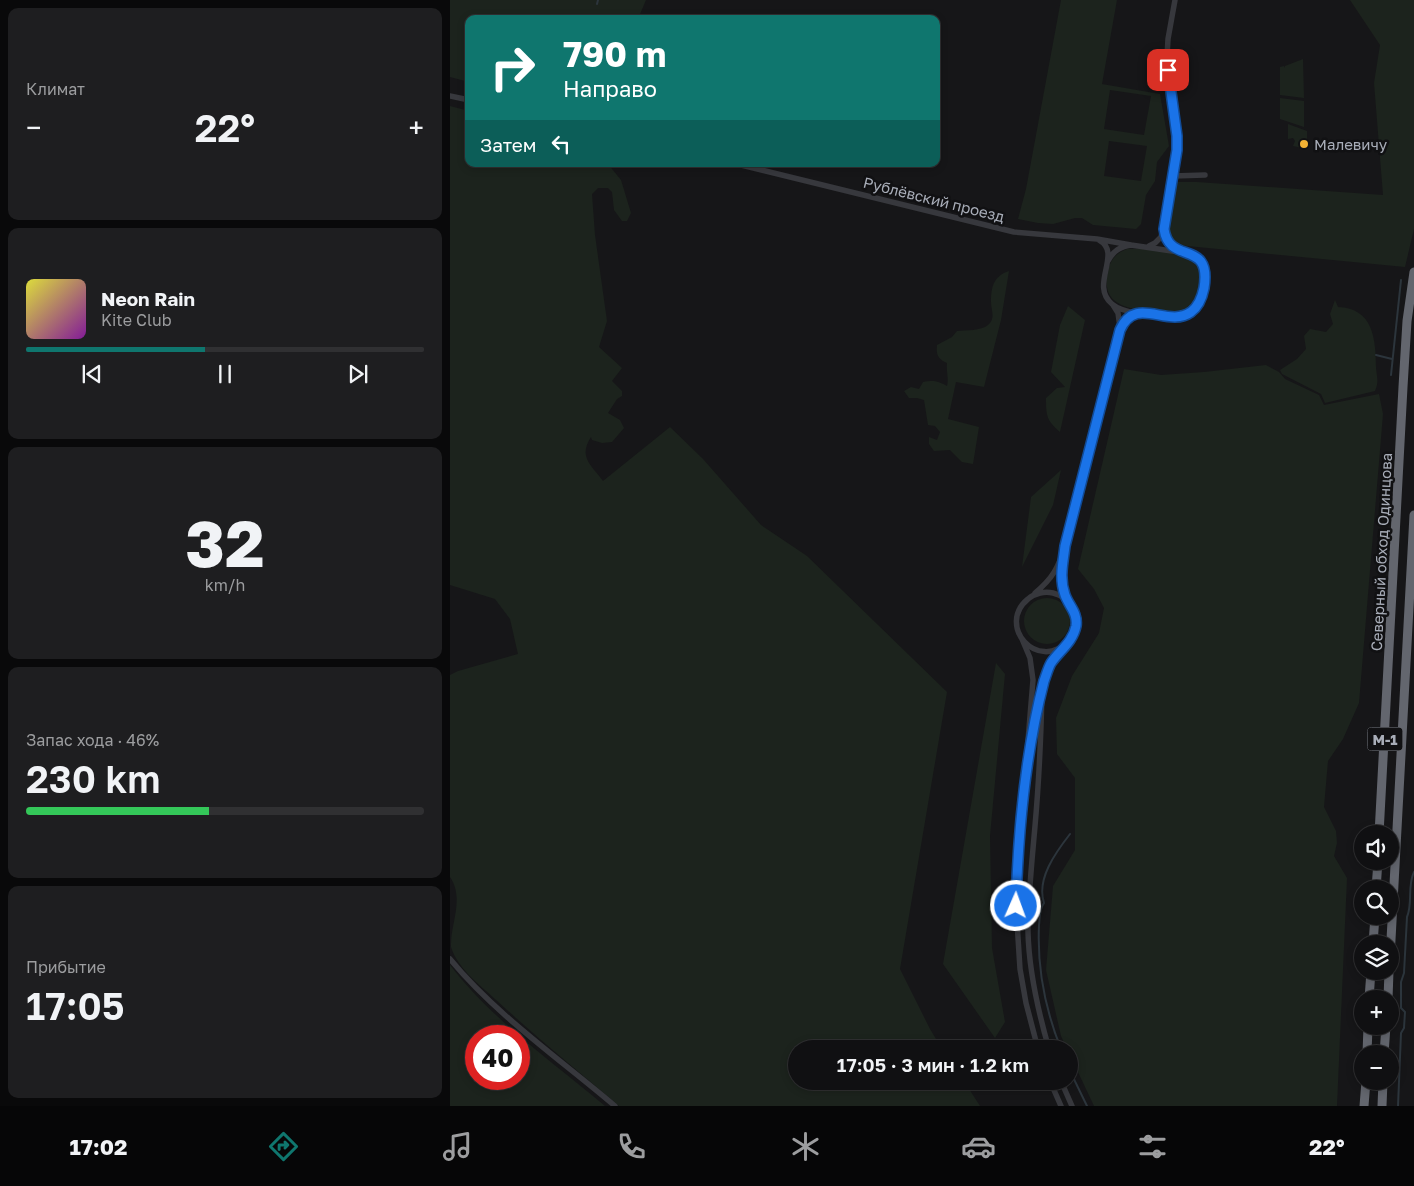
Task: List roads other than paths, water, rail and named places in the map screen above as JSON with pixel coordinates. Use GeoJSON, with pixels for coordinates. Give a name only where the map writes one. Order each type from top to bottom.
{"type":"FeatureCollection","features":[{"type":"Feature","properties":{"kind":"highway","name":"Северный обход Одинцова"},"geometry":{"type":"LineString","coordinates":[[1379,825],[1407,321],[1414,272]]}},
{"type":"Feature","properties":{"kind":"highway","name":"Северный обход Одинцова"},"geometry":{"type":"LineString","coordinates":[[1391,935],[1414,516]]}},
{"type":"Feature","properties":{"kind":"highway"},"geometry":{"type":"LineString","coordinates":[[1364,1106],[1365,1090]]}},
{"type":"Feature","properties":{"kind":"highway"},"geometry":{"type":"LineString","coordinates":[[1383,1090],[1383,1106]]}},
{"type":"Feature","properties":{"kind":"street"},"geometry":{"type":"LineString","coordinates":[[1147,246],[1159,240],[1164,229],[1173,176],[1177,136],[1167,57],[1168,39],[1175,0]]}},
{"type":"Feature","properties":{"kind":"street"},"geometry":{"type":"LineString","coordinates":[[450,96],[465,99]]}},
{"type":"Feature","properties":{"kind":"street","name":"Рублёвский проезд"},"geometry":{"type":"LineString","coordinates":[[749,167],[1014,232],[1097,239],[1131,245]]}},
{"type":"Feature","properties":{"kind":"street"},"geometry":{"type":"LineString","coordinates":[[1173,176],[1205,175]]}},
{"type":"Feature","properties":{"kind":"street"},"geometry":{"type":"LineString","coordinates":[[1164,229],[1167,241],[1176,250]]}},
{"type":"Feature","properties":{"kind":"street"},"geometry":{"type":"LineString","coordinates":[[1097,239],[1107,247],[1108,261],[1103,284],[1104,293],[1118,313],[1120,330]]}},
{"type":"Feature","properties":{"kind":"street"},"geometry":{"type":"LineString","coordinates":[[1108,261],[1116,250],[1122,246],[1147,246],[1192,254],[1202,264],[1205,271],[1202,299],[1190,313],[1181,316],[1138,312],[1124,310],[1113,305]]}},
{"type":"Feature","properties":{"kind":"street"},"geometry":{"type":"LineString","coordinates":[[1036,1040],[1026,1003],[1016,933],[1017,873],[1033,680],[1030,658],[1018,630],[1017,616],[1021,606],[1045,585],[1059,566],[1120,330],[1128,317],[1138,312]]}},
{"type":"Feature","properties":{"kind":"street"},"geometry":{"type":"LineString","coordinates":[[1027,762],[1050,663],[1069,641],[1076,628],[1076,618],[1066,595],[1061,576],[1065,546]]}},
{"type":"Feature","properties":{"kind":"street"},"geometry":{"type":"LineString","coordinates":[[1027,599],[1040,593],[1055,594],[1064,598],[1073,609]]}},
{"type":"Feature","properties":{"kind":"street"},"geometry":{"type":"LineString","coordinates":[[1022,639],[1033,649],[1042,652],[1057,650],[1069,641]]}},
{"type":"Feature","properties":{"kind":"street"},"geometry":{"type":"LineString","coordinates":[[1042,692],[1042,726],[1030,878],[1028,933],[1034,988],[1046,1040]]}},
{"type":"Feature","properties":{"kind":"street"},"geometry":{"type":"LineString","coordinates":[[450,959],[462,974],[505,1014],[615,1106]]}},
{"type":"Feature","properties":{"kind":"street"},"geometry":{"type":"LineString","coordinates":[[1054,1090],[1061,1106]]}},
{"type":"Feature","properties":{"kind":"street"},"geometry":{"type":"LineString","coordinates":[[1065,1090],[1072,1106]]}},
{"type":"Feature","properties":{"kind":"waterway"},"geometry":{"type":"LineString","coordinates":[[597,4],[598,0]]}},
{"type":"Feature","properties":{"kind":"waterway"},"geometry":{"type":"LineString","coordinates":[[1391,375],[1401,280]]}},
{"type":"Feature","properties":{"kind":"waterway"},"geometry":{"type":"LineString","coordinates":[[1376,355],[1392,359]]}},
{"type":"Feature","properties":{"kind":"waterway"},"geometry":{"type":"LineString","coordinates":[[1057,1040],[1043,988],[1039,956],[1039,925],[1040,910],[1044,903],[1042,894],[1045,875],[1054,857],[1070,834]]}},
{"type":"Feature","properties":{"kind":"waterway"},"geometry":{"type":"LineString","coordinates":[[1398,1106],[1401,1033],[1404,1028],[1405,1012],[1401,1008],[1401,982],[1404,973],[1407,917],[1414,872]]}},
{"type":"Feature","properties":{"kind":"waterway"},"geometry":{"type":"LineString","coordinates":[[1078,1088],[1087,1106]]}},
{"type":"Feature","properties":{"kind":"place","name":"Малевичу"},"geometry":{"type":"Point","coordinates":[1304,144]}}]}
